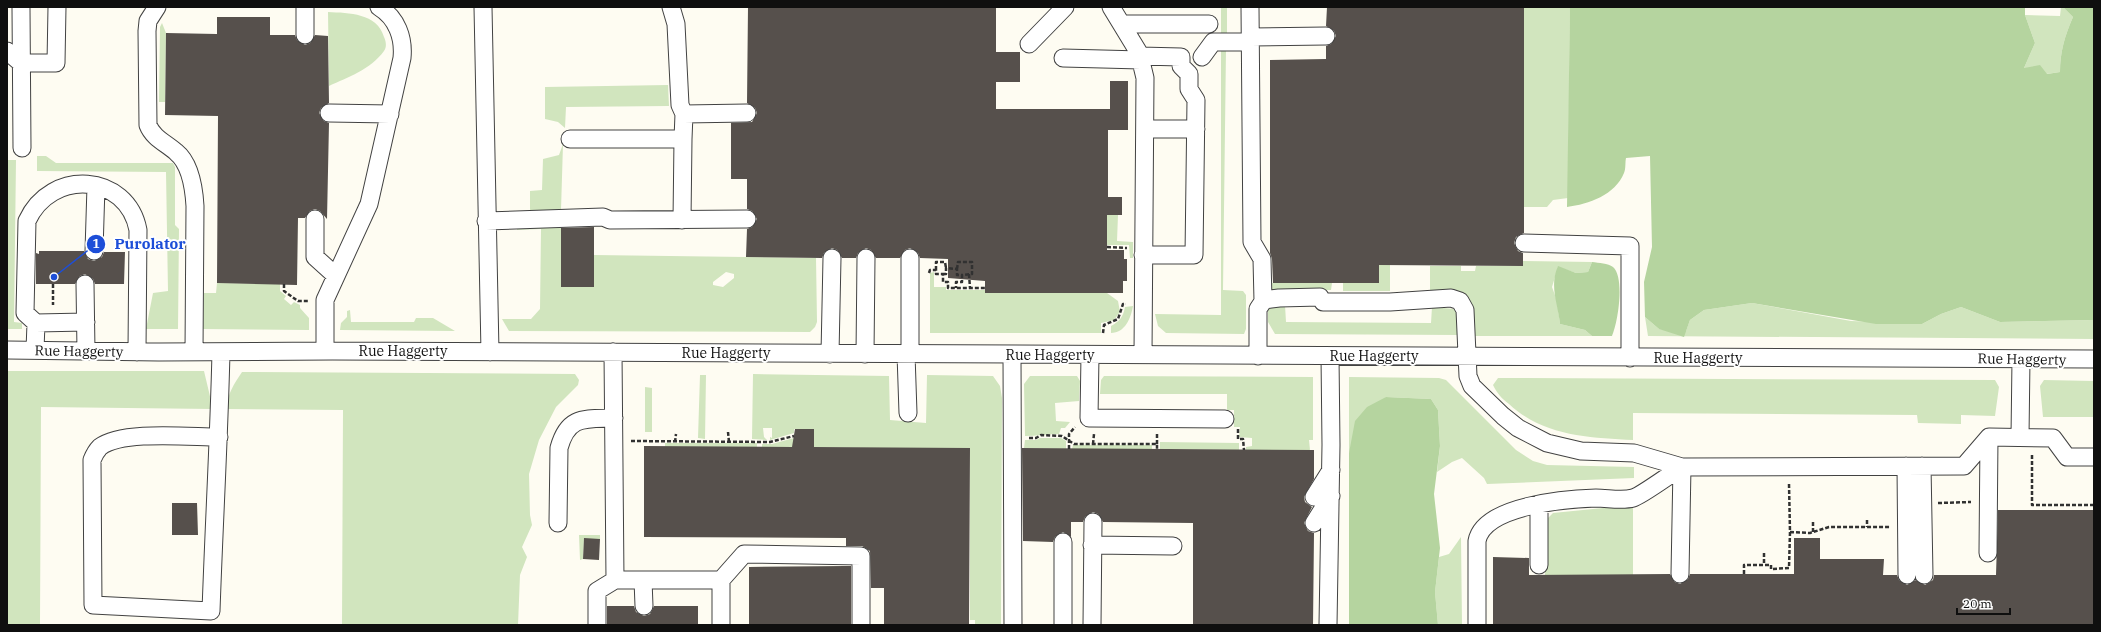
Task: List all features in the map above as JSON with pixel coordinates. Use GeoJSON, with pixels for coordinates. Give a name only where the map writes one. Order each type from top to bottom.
{"type":"FeatureCollection","features":[{"type":"Feature","properties":{"kind":"street"},"geometry":{"type":"LineString","coordinates":[[7,51],[21,63],[56,63],[57,7]]}},
{"type":"Feature","properties":{"kind":"street"},"geometry":{"type":"LineString","coordinates":[[157,7],[148,21],[147,31],[148,125],[154,135],[182,158],[195,196],[194,352]]}},
{"type":"Feature","properties":{"kind":"street"},"geometry":{"type":"LineString","coordinates":[[305,7],[305,35]]}},
{"type":"Feature","properties":{"kind":"street"},"geometry":{"type":"LineString","coordinates":[[325,351],[325,300],[369,204],[403,50],[401,36],[396,25],[388,14],[379,7]]}},
{"type":"Feature","properties":{"kind":"street"},"geometry":{"type":"LineString","coordinates":[[483,7],[486,221],[490,352]]}},
{"type":"Feature","properties":{"kind":"street"},"geometry":{"type":"LineString","coordinates":[[671,7],[676,24],[680,105],[684,114],[682,220]]}},
{"type":"Feature","properties":{"kind":"street"},"geometry":{"type":"LineString","coordinates":[[1029,44],[1065,7]]}},
{"type":"Feature","properties":{"kind":"street"},"geometry":{"type":"LineString","coordinates":[[1111,7],[1141,58],[1145,78],[1145,129],[1136,254],[1142,355]]}},
{"type":"Feature","properties":{"kind":"street"},"geometry":{"type":"LineString","coordinates":[[1250,7],[1252,242],[1262,259],[1263,301],[1258,309],[1258,356]]}},
{"type":"Feature","properties":{"kind":"street"},"geometry":{"type":"LineString","coordinates":[[21,8],[21,63],[14,82],[22,148]]}},
{"type":"Feature","properties":{"kind":"street"},"geometry":{"type":"LineString","coordinates":[[1122,24],[1209,24]]}},
{"type":"Feature","properties":{"kind":"street"},"geometry":{"type":"LineString","coordinates":[[1063,58],[1209,57],[1213,42],[1326,36]]}},
{"type":"Feature","properties":{"kind":"street"},"geometry":{"type":"LineString","coordinates":[[1136,254],[1194,254],[1196,100],[1189,88],[1189,74],[1181,66],[1181,57]]}},
{"type":"Feature","properties":{"kind":"street"},"geometry":{"type":"LineString","coordinates":[[329,113],[390,114]]}},
{"type":"Feature","properties":{"kind":"street"},"geometry":{"type":"LineString","coordinates":[[684,114],[747,113]]}},
{"type":"Feature","properties":{"kind":"street"},"geometry":{"type":"LineString","coordinates":[[1145,129],[1196,129]]}},
{"type":"Feature","properties":{"kind":"street"},"geometry":{"type":"LineString","coordinates":[[570,139],[683,139]]}},
{"type":"Feature","properties":{"kind":"street"},"geometry":{"type":"LineString","coordinates":[[86,322],[36,323],[25,313],[27,221],[38,202],[54,190],[65,185],[96,186],[120,198],[130,208],[136,218],[138,230],[137,352]]}},
{"type":"Feature","properties":{"kind":"street"},"geometry":{"type":"LineString","coordinates":[[94,252],[96,186]]}},
{"type":"Feature","properties":{"kind":"street"},"geometry":{"type":"LineString","coordinates":[[315,219],[315,257],[336,276]]}},
{"type":"Feature","properties":{"kind":"street"},"geometry":{"type":"LineString","coordinates":[[486,221],[747,219]]}},
{"type":"Feature","properties":{"kind":"street"},"geometry":{"type":"LineString","coordinates":[[1524,243],[1630,246],[1630,358]]}},
{"type":"Feature","properties":{"kind":"street"},"geometry":{"type":"LineString","coordinates":[[830,354],[832,258]]}},
{"type":"Feature","properties":{"kind":"street"},"geometry":{"type":"LineString","coordinates":[[865,354],[866,258]]}},
{"type":"Feature","properties":{"kind":"street"},"geometry":{"type":"LineString","coordinates":[[908,413],[910,258]]}},
{"type":"Feature","properties":{"kind":"street"},"geometry":{"type":"LineString","coordinates":[[85,284],[86,351]]}},
{"type":"Feature","properties":{"kind":"street"},"geometry":{"type":"LineString","coordinates":[[1263,301],[1279,298],[1320,297],[1323,302],[1460,301],[1465,310],[1469,380],[1472,386],[1503,416],[1535,438],[1552,445],[1581,451],[1634,453],[1682,467],[1964,466],[1989,437],[2020,437],[2053,438],[2067,457],[2094,457]]}},
{"type":"Feature","properties":{"kind":"street"},"geometry":{"type":"LineString","coordinates":[[35,350],[36,323]]}},
{"type":"Feature","properties":{"kind":"street","name":"Rue Haggerty"},"geometry":{"type":"LineString","coordinates":[[7,350],[137,352],[614,352],[2094,359]]}},
{"type":"Feature","properties":{"kind":"street"},"geometry":{"type":"LineString","coordinates":[[219,437],[130,437],[107,443],[94,454],[92,460],[92,605],[211,611],[219,437],[221,352]]}},
{"type":"Feature","properties":{"kind":"street"},"geometry":{"type":"LineString","coordinates":[[614,352],[615,580]]}},
{"type":"Feature","properties":{"kind":"street"},"geometry":{"type":"LineString","coordinates":[[1012,354],[1013,625]]}},
{"type":"Feature","properties":{"kind":"street"},"geometry":{"type":"LineString","coordinates":[[1090,355],[1089,418],[1225,419]]}},
{"type":"Feature","properties":{"kind":"street"},"geometry":{"type":"LineString","coordinates":[[1328,625],[1331,495],[1330,356]]}},
{"type":"Feature","properties":{"kind":"street"},"geometry":{"type":"LineString","coordinates":[[2020,437],[2021,358]]}},
{"type":"Feature","properties":{"kind":"street"},"geometry":{"type":"LineString","coordinates":[[558,523],[559,448],[562,436],[569,426],[578,420],[614,418]]}},
{"type":"Feature","properties":{"kind":"street"},"geometry":{"type":"LineString","coordinates":[[1988,553],[1989,437]]}},
{"type":"Feature","properties":{"kind":"street"},"geometry":{"type":"LineString","coordinates":[[1907,575],[1914,466]]}},
{"type":"Feature","properties":{"kind":"street"},"geometry":{"type":"LineString","coordinates":[[1914,466],[1924,575]]}},
{"type":"Feature","properties":{"kind":"street"},"geometry":{"type":"LineString","coordinates":[[1477,625],[1478,536],[1487,524],[1500,517],[1539,504],[1559,500],[1634,498],[1682,467]]}},
{"type":"Feature","properties":{"kind":"street"},"geometry":{"type":"LineString","coordinates":[[1680,574],[1682,467]]}},
{"type":"Feature","properties":{"kind":"street"},"geometry":{"type":"LineString","coordinates":[[1314,496],[1331,470]]}},
{"type":"Feature","properties":{"kind":"street"},"geometry":{"type":"LineString","coordinates":[[1314,522],[1331,495]]}},
{"type":"Feature","properties":{"kind":"street"},"geometry":{"type":"LineString","coordinates":[[1539,504],[1539,565]]}},
{"type":"Feature","properties":{"kind":"street"},"geometry":{"type":"LineString","coordinates":[[1092,522],[1092,625]]}},
{"type":"Feature","properties":{"kind":"street"},"geometry":{"type":"LineString","coordinates":[[1063,542],[1063,625]]}},
{"type":"Feature","properties":{"kind":"street"},"geometry":{"type":"LineString","coordinates":[[1092,544],[1174,546]]}},
{"type":"Feature","properties":{"kind":"street"},"geometry":{"type":"LineString","coordinates":[[721,625],[721,580],[744,554],[861,556],[861,625]]}},
{"type":"Feature","properties":{"kind":"street"},"geometry":{"type":"LineString","coordinates":[[597,625],[597,591],[615,580],[721,580]]}},
{"type":"Feature","properties":{"kind":"street"},"geometry":{"type":"LineString","coordinates":[[643,580],[644,606]]}},
{"type":"Feature","properties":{"kind":"path"},"geometry":{"type":"LineString","coordinates":[[1107,247],[1128,248],[1136,254]]}},
{"type":"Feature","properties":{"kind":"path"},"geometry":{"type":"LineString","coordinates":[[936,262],[946,262],[946,274],[936,274],[936,270],[936,262]]}},
{"type":"Feature","properties":{"kind":"path"},"geometry":{"type":"LineString","coordinates":[[958,262],[972,262],[972,274],[957,275],[957,268],[958,262]]}},
{"type":"Feature","properties":{"kind":"path"},"geometry":{"type":"LineString","coordinates":[[946,268],[957,268]]}},
{"type":"Feature","properties":{"kind":"path"},"geometry":{"type":"LineString","coordinates":[[930,270],[936,270]]}},
{"type":"Feature","properties":{"kind":"path"},"geometry":{"type":"LineString","coordinates":[[943,274],[943,282],[948,282],[948,288],[985,288]]}},
{"type":"Feature","properties":{"kind":"path"},"geometry":{"type":"LineString","coordinates":[[969,274],[970,288]]}},
{"type":"Feature","properties":{"kind":"path"},"geometry":{"type":"LineString","coordinates":[[956,288],[956,282],[962,282],[962,275]]}},
{"type":"Feature","properties":{"kind":"path"},"geometry":{"type":"LineString","coordinates":[[53,284],[53,323]]}},
{"type":"Feature","properties":{"kind":"path"},"geometry":{"type":"LineString","coordinates":[[284,284],[284,291],[300,301]]}},
{"type":"Feature","properties":{"kind":"path"},"geometry":{"type":"LineString","coordinates":[[1103,333],[1104,325],[1118,319],[1123,304],[1127,304],[1127,298]]}},
{"type":"Feature","properties":{"kind":"path"},"geometry":{"type":"LineString","coordinates":[[1069,449],[1069,434],[1075,427]]}},
{"type":"Feature","properties":{"kind":"path"},"geometry":{"type":"LineString","coordinates":[[728,432],[729,442]]}},
{"type":"Feature","properties":{"kind":"path"},"geometry":{"type":"LineString","coordinates":[[675,442],[676,434]]}},
{"type":"Feature","properties":{"kind":"path"},"geometry":{"type":"LineString","coordinates":[[1025,438],[1036,438],[1041,435],[1062,436],[1074,444],[1157,444],[1157,449]]}},
{"type":"Feature","properties":{"kind":"path"},"geometry":{"type":"LineString","coordinates":[[645,441],[770,442],[794,436]]}},
{"type":"Feature","properties":{"kind":"path"},"geometry":{"type":"LineString","coordinates":[[2032,460],[2032,505],[2094,505]]}},
{"type":"Feature","properties":{"kind":"path"},"geometry":{"type":"LineString","coordinates":[[1744,574],[1744,565],[1764,564],[1771,565],[1771,569],[1789,568],[1789,467]]}},
{"type":"Feature","properties":{"kind":"path"},"geometry":{"type":"LineString","coordinates":[[1934,502],[1989,502]]}},
{"type":"Feature","properties":{"kind":"path"},"geometry":{"type":"LineString","coordinates":[[1867,520],[1867,527]]}},
{"type":"Feature","properties":{"kind":"path"},"geometry":{"type":"LineString","coordinates":[[1813,532],[1814,522]]}},
{"type":"Feature","properties":{"kind":"path"},"geometry":{"type":"LineString","coordinates":[[1790,532],[1813,532],[1829,527],[1895,526]]}},
{"type":"Feature","properties":{"kind":"path"},"geometry":{"type":"LineString","coordinates":[[1764,553],[1764,564]]}},
{"type":"Feature","properties":{"kind":"green space"},"geometry":{"type":"Polygon","coordinates":[[[1221,7],[1227,7],[1227,36],[1221,36],[1221,7]]]}},
{"type":"Feature","properties":{"kind":"green space"},"geometry":{"type":"Polygon","coordinates":[[[1524,7],[1570,7],[1568,198],[1553,200],[1547,207],[1524,207],[1524,7]]]}},
{"type":"Feature","properties":{"kind":"green space"},"geometry":{"type":"Polygon","coordinates":[[[1570,7],[2025,7],[2025,15],[2035,43],[2024,68],[2040,65],[2047,74],[2060,72],[2064,44],[2073,17],[2063,7],[2094,7],[2094,320],[2000,322],[1961,307],[1941,314],[1922,324],[1876,324],[1752,303],[1704,310],[1690,320],[1684,337],[1659,329],[1645,317],[1644,282],[1652,247],[1650,156],[1626,158],[1625,170],[1620,181],[1608,193],[1584,204],[1567,207],[1570,7]]]}},
{"type":"Feature","properties":{"kind":"green space"},"geometry":{"type":"Polygon","coordinates":[[[2061,7],[2063,7],[2073,17],[2064,44],[2060,72],[2046,74],[2024,68],[2035,43],[2025,15],[2060,16],[2061,7]]]}},
{"type":"Feature","properties":{"kind":"green space"},"geometry":{"type":"Polygon","coordinates":[[[328,12],[353,14],[369,19],[380,29],[386,44],[384,51],[372,63],[358,72],[329,86],[328,12]]]}},
{"type":"Feature","properties":{"kind":"green space"},"geometry":{"type":"Polygon","coordinates":[[[162,23],[166,33],[165,102],[159,102],[160,27],[162,23]]]}},
{"type":"Feature","properties":{"kind":"green space"},"geometry":{"type":"Polygon","coordinates":[[[1221,49],[1226,49],[1223,290],[1243,291],[1246,295],[1246,329],[1244,334],[1166,333],[1158,326],[1155,314],[1221,315],[1221,49]]]}},
{"type":"Feature","properties":{"kind":"green space"},"geometry":{"type":"Polygon","coordinates":[[[668,85],[669,106],[566,107],[565,128],[558,122],[545,119],[545,87],[668,85]]]}},
{"type":"Feature","properties":{"kind":"green space"},"geometry":{"type":"Polygon","coordinates":[[[563,144],[561,210],[530,213],[530,191],[542,190],[543,159],[559,155],[563,144]]]}},
{"type":"Feature","properties":{"kind":"green space"},"geometry":{"type":"Polygon","coordinates":[[[37,156],[46,156],[56,163],[173,163],[175,167],[175,225],[179,229],[178,329],[146,329],[153,293],[168,291],[166,172],[37,171],[37,156]]]}},
{"type":"Feature","properties":{"kind":"green space"},"geometry":{"type":"Polygon","coordinates":[[[7,160],[16,160],[14,322],[22,323],[22,329],[7,329],[7,160]]]}},
{"type":"Feature","properties":{"kind":"green space"},"geometry":{"type":"Polygon","coordinates":[[[1107,214],[1118,215],[1117,241],[1133,242],[1133,258],[1130,258],[1129,245],[1107,245],[1107,214]]]}},
{"type":"Feature","properties":{"kind":"green space"},"geometry":{"type":"Polygon","coordinates":[[[561,222],[561,287],[594,287],[594,255],[816,258],[817,322],[815,327],[810,332],[509,331],[502,319],[531,319],[540,309],[541,229],[517,230],[517,224],[561,222]],[[726,272],[713,282],[713,285],[723,287],[734,278],[734,274],[726,272]]]}},
{"type":"Feature","properties":{"kind":"green space"},"geometry":{"type":"Polygon","coordinates":[[[1523,261],[1592,262],[1588,272],[1576,273],[1558,267],[1552,287],[1557,301],[1560,324],[1585,330],[1592,336],[1474,336],[1474,322],[1470,304],[1467,299],[1462,296],[1430,292],[1430,266],[1461,266],[1461,271],[1475,271],[1476,266],[1523,266],[1523,261]]]}},
{"type":"Feature","properties":{"kind":"green space"},"geometry":{"type":"Polygon","coordinates":[[[1592,262],[1609,265],[1617,272],[1620,290],[1618,311],[1612,336],[1592,336],[1585,330],[1560,324],[1554,288],[1555,273],[1558,266],[1576,273],[1588,272],[1592,262]]]}},
{"type":"Feature","properties":{"kind":"green space"},"geometry":{"type":"Polygon","coordinates":[[[1379,265],[1390,265],[1390,291],[1343,291],[1343,283],[1379,283],[1379,265]]]}},
{"type":"Feature","properties":{"kind":"green space"},"geometry":{"type":"Polygon","coordinates":[[[934,272],[934,287],[946,287],[946,290],[985,290],[985,293],[1107,293],[1118,301],[1120,312],[1114,320],[1101,323],[1101,333],[930,333],[930,273],[934,272]]]}},
{"type":"Feature","properties":{"kind":"green space"},"geometry":{"type":"Polygon","coordinates":[[[217,283],[280,284],[280,291],[286,296],[284,299],[291,305],[294,302],[300,305],[300,308],[309,318],[309,330],[203,329],[204,293],[216,293],[217,283]]]}},
{"type":"Feature","properties":{"kind":"green space"},"geometry":{"type":"Polygon","coordinates":[[[1270,283],[1332,283],[1331,290],[1270,291],[1270,283]]]}},
{"type":"Feature","properties":{"kind":"green space"},"geometry":{"type":"Polygon","coordinates":[[[1752,303],[1851,321],[1922,324],[1941,314],[1961,307],[2000,322],[2094,320],[2094,339],[1648,336],[1645,317],[1659,329],[1686,331],[1690,320],[1704,310],[1752,303]]]}},
{"type":"Feature","properties":{"kind":"green space"},"geometry":{"type":"Polygon","coordinates":[[[1272,305],[1285,305],[1286,322],[1431,323],[1432,307],[1455,309],[1458,315],[1458,335],[1275,334],[1268,322],[1268,308],[1272,305]]]}},
{"type":"Feature","properties":{"kind":"green space"},"geometry":{"type":"Polygon","coordinates":[[[1133,306],[1129,320],[1124,328],[1111,333],[1111,326],[1121,318],[1125,307],[1133,306]]]}},
{"type":"Feature","properties":{"kind":"green space"},"geometry":{"type":"Polygon","coordinates":[[[350,310],[351,322],[414,322],[416,318],[433,318],[455,331],[340,330],[341,323],[347,317],[347,311],[350,310]]]}},
{"type":"Feature","properties":{"kind":"green space"},"geometry":{"type":"Polygon","coordinates":[[[7,371],[204,371],[213,409],[41,407],[40,625],[7,625],[7,371]]]}},
{"type":"Feature","properties":{"kind":"green space"},"geometry":{"type":"Polygon","coordinates":[[[242,372],[575,374],[579,380],[578,385],[556,407],[539,440],[529,474],[530,515],[532,525],[522,547],[527,557],[520,575],[518,625],[342,625],[343,410],[227,409],[230,394],[242,372]]]}},
{"type":"Feature","properties":{"kind":"green space"},"geometry":{"type":"Polygon","coordinates":[[[753,374],[889,376],[890,420],[926,423],[927,375],[993,376],[1000,386],[1002,398],[1001,625],[975,625],[975,620],[970,620],[970,449],[762,447],[762,444],[772,444],[794,438],[794,443],[814,443],[814,429],[794,429],[794,433],[770,440],[770,437],[772,438],[772,428],[763,428],[764,437],[767,440],[752,439],[753,374]]]}},
{"type":"Feature","properties":{"kind":"green space"},"geometry":{"type":"Polygon","coordinates":[[[700,375],[706,375],[705,439],[698,438],[700,375]]]}},
{"type":"Feature","properties":{"kind":"green space"},"geometry":{"type":"Polygon","coordinates":[[[1030,376],[1077,376],[1080,381],[1079,401],[1055,403],[1056,421],[1070,422],[1065,428],[1061,428],[1059,434],[1025,436],[1024,384],[1030,376]]]}},
{"type":"Feature","properties":{"kind":"green space"},"geometry":{"type":"Polygon","coordinates":[[[1104,376],[1313,377],[1313,440],[1309,440],[1310,450],[1246,450],[1246,447],[1252,446],[1252,438],[1239,437],[1240,427],[1234,427],[1234,410],[1227,410],[1227,394],[1100,394],[1101,380],[1104,376]]]}},
{"type":"Feature","properties":{"kind":"green space"},"geometry":{"type":"Polygon","coordinates":[[[1349,377],[1439,378],[1446,380],[1516,450],[1533,461],[1547,465],[1634,467],[1634,478],[1487,484],[1484,478],[1462,458],[1452,462],[1437,472],[1440,446],[1438,410],[1431,399],[1386,397],[1349,453],[1349,377]]]}},
{"type":"Feature","properties":{"kind":"green space"},"geometry":{"type":"Polygon","coordinates":[[[1498,378],[1995,380],[1999,387],[1995,416],[1961,415],[1961,424],[1918,423],[1917,415],[1633,413],[1633,440],[1583,436],[1552,429],[1537,423],[1522,415],[1500,396],[1493,385],[1498,378]]]}},
{"type":"Feature","properties":{"kind":"green space"},"geometry":{"type":"Polygon","coordinates":[[[2044,380],[2094,381],[2094,417],[2043,417],[2040,386],[2044,380]]]}},
{"type":"Feature","properties":{"kind":"green space"},"geometry":{"type":"Polygon","coordinates":[[[645,387],[652,388],[652,432],[645,432],[645,387]]]}},
{"type":"Feature","properties":{"kind":"green space"},"geometry":{"type":"Polygon","coordinates":[[[1386,397],[1431,399],[1438,410],[1440,446],[1434,494],[1440,548],[1435,592],[1438,625],[1349,625],[1349,453],[1355,421],[1367,407],[1386,397]]]}},
{"type":"Feature","properties":{"kind":"green space"},"geometry":{"type":"Polygon","coordinates":[[[1040,438],[1061,438],[1066,441],[1066,449],[1024,448],[1025,440],[1036,440],[1040,438]]]}},
{"type":"Feature","properties":{"kind":"green space"},"geometry":{"type":"Polygon","coordinates":[[[1160,442],[1239,443],[1239,450],[1160,449],[1160,442]]]}},
{"type":"Feature","properties":{"kind":"green space"},"geometry":{"type":"Polygon","coordinates":[[[665,443],[757,443],[757,447],[665,447],[665,443]]]}},
{"type":"Feature","properties":{"kind":"green space"},"geometry":{"type":"Polygon","coordinates":[[[1073,445],[1152,445],[1152,449],[1072,449],[1073,445]]]}},
{"type":"Feature","properties":{"kind":"green space"},"geometry":{"type":"Polygon","coordinates":[[[1633,505],[1633,575],[1545,575],[1546,520],[1553,513],[1633,505]]]}},
{"type":"Feature","properties":{"kind":"green space"},"geometry":{"type":"Polygon","coordinates":[[[579,535],[600,535],[600,539],[584,539],[583,559],[580,560],[579,535]]]}},
{"type":"Feature","properties":{"kind":"green space"},"geometry":{"type":"Polygon","coordinates":[[[1461,537],[1462,625],[1438,625],[1435,592],[1439,557],[1449,554],[1461,537]]]}},
{"type":"Feature","properties":{"kind":"building"},"geometry":{"type":"Polygon","coordinates":[[[748,7],[996,7],[996,52],[1020,52],[1020,82],[996,82],[996,109],[1110,109],[1110,81],[1128,81],[1128,130],[1108,130],[1108,197],[1122,197],[1122,215],[1107,215],[1107,250],[1124,250],[1124,259],[1127,259],[1127,281],[1123,281],[1123,293],[985,293],[985,281],[948,278],[948,259],[920,258],[918,253],[910,248],[905,250],[900,258],[876,258],[871,250],[866,248],[858,253],[856,258],[842,258],[837,250],[832,248],[824,253],[822,258],[746,257],[747,229],[752,227],[757,219],[752,211],[747,209],[747,179],[731,179],[731,123],[752,122],[757,113],[755,108],[747,103],[748,7]]]}},
{"type":"Feature","properties":{"kind":"building"},"geometry":{"type":"Polygon","coordinates":[[[1327,7],[1524,7],[1524,233],[1516,237],[1514,243],[1518,251],[1523,253],[1523,266],[1379,265],[1379,283],[1273,283],[1272,259],[1270,253],[1270,60],[1326,59],[1326,46],[1331,44],[1336,36],[1334,31],[1326,26],[1327,7]]]}},
{"type":"Feature","properties":{"kind":"building"},"geometry":{"type":"Polygon","coordinates":[[[217,17],[270,17],[270,35],[295,35],[297,40],[305,45],[310,43],[315,35],[328,36],[329,103],[321,108],[319,113],[324,121],[329,123],[327,219],[320,211],[315,209],[310,211],[305,218],[298,218],[297,285],[217,283],[218,116],[165,115],[166,33],[217,34],[217,17]]]}},
{"type":"Feature","properties":{"kind":"building"},"geometry":{"type":"Polygon","coordinates":[[[594,227],[594,287],[561,287],[561,228],[594,227]]]}},
{"type":"Feature","properties":{"kind":"building"},"geometry":{"type":"Polygon","coordinates":[[[39,251],[84,251],[88,259],[94,261],[102,257],[104,252],[125,252],[124,284],[95,284],[93,279],[85,274],[80,276],[75,284],[36,284],[36,253],[39,254],[39,251]]]}},
{"type":"Feature","properties":{"kind":"building"},"geometry":{"type":"Polygon","coordinates":[[[795,429],[814,429],[814,447],[970,448],[969,625],[884,625],[884,588],[871,588],[870,551],[862,546],[846,546],[846,538],[644,537],[644,446],[792,447],[795,429]]]}},
{"type":"Feature","properties":{"kind":"building"},"geometry":{"type":"Polygon","coordinates":[[[1022,448],[1314,450],[1314,479],[1304,497],[1305,502],[1312,507],[1304,523],[1308,531],[1314,533],[1313,625],[1193,625],[1193,523],[1103,522],[1098,514],[1093,512],[1085,517],[1083,522],[1071,522],[1071,537],[1063,532],[1055,537],[1053,542],[1023,541],[1022,448]]]}},
{"type":"Feature","properties":{"kind":"building"},"geometry":{"type":"Polygon","coordinates":[[[172,503],[197,503],[198,535],[172,535],[172,503]]]}},
{"type":"Feature","properties":{"kind":"building"},"geometry":{"type":"Polygon","coordinates":[[[1998,510],[2094,510],[2094,625],[1493,625],[1493,557],[1529,558],[1529,575],[1670,574],[1675,582],[1680,584],[1688,579],[1690,574],[1794,574],[1794,538],[1820,538],[1820,559],[1884,559],[1883,575],[1897,575],[1899,580],[1907,585],[1916,580],[1925,585],[1933,580],[1934,575],[1996,575],[1998,510]]]}},
{"type":"Feature","properties":{"kind":"building"},"geometry":{"type":"Polygon","coordinates":[[[584,538],[600,539],[599,560],[583,559],[584,538]]]}},
{"type":"Feature","properties":{"kind":"building"},"geometry":{"type":"Polygon","coordinates":[[[851,566],[851,625],[749,625],[749,567],[851,566]]]}},
{"type":"Feature","properties":{"kind":"building"},"geometry":{"type":"Polygon","coordinates":[[[607,606],[634,606],[636,612],[644,616],[650,614],[654,606],[698,606],[698,625],[607,625],[607,606]]]}},
{"type":"Feature","properties":{"kind":"place","name":"Purolator"},"geometry":{"type":"Point","coordinates":[54,277]}}]}
